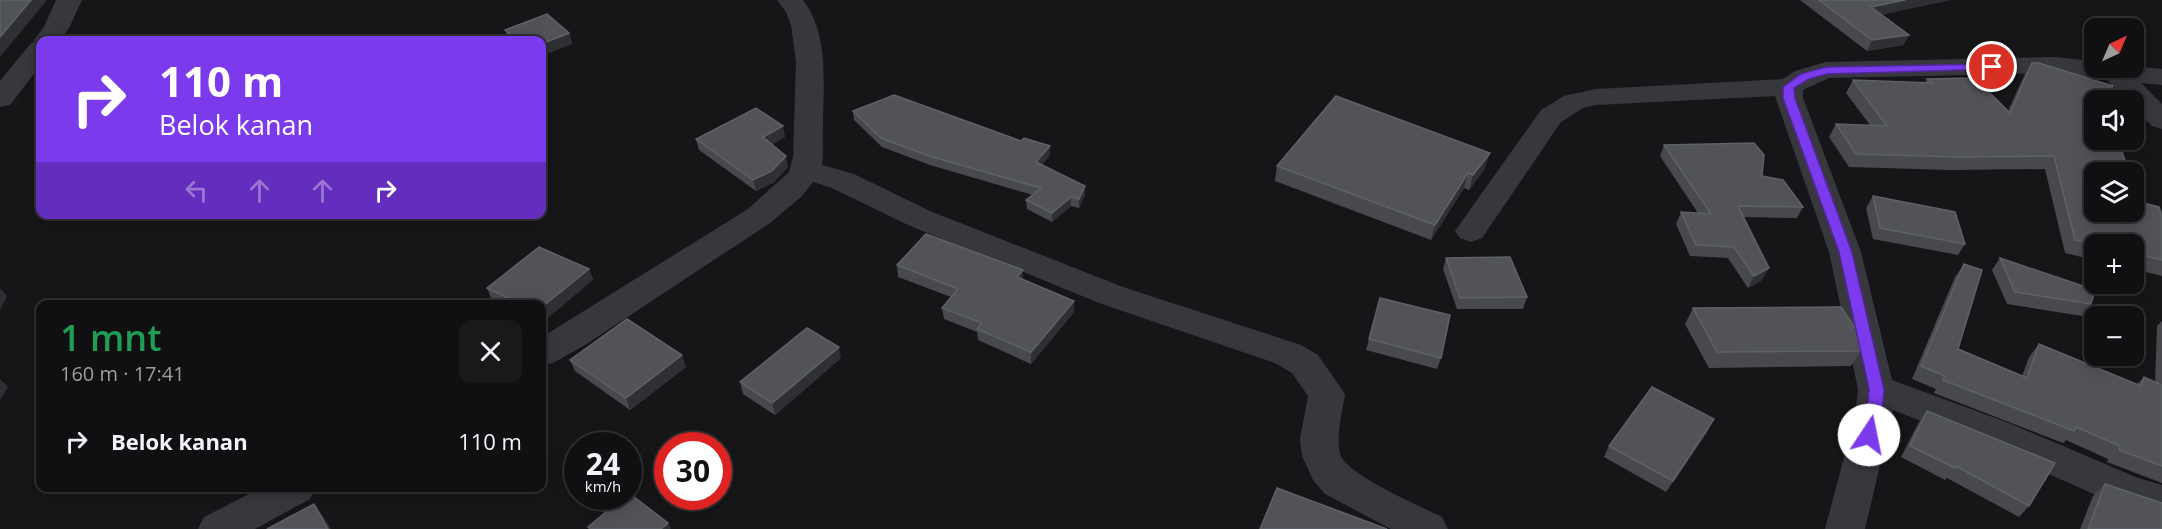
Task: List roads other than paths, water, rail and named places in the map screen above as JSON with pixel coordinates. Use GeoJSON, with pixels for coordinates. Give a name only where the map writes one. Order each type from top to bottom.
{"type":"FeatureCollection","features":[{"type":"Feature","properties":{"kind":"street"},"geometry":{"type":"LineString","coordinates":[[50,36],[69,0]]}},
{"type":"Feature","properties":{"kind":"street"},"geometry":{"type":"LineString","coordinates":[[546,351],[573,336],[759,216],[786,193],[806,170],[810,63],[804,28],[794,3],[790,0]]}},
{"type":"Feature","properties":{"kind":"street"},"geometry":{"type":"LineString","coordinates":[[0,99],[36,54]]}},
{"type":"Feature","properties":{"kind":"street"},"geometry":{"type":"LineString","coordinates":[[1471,231],[1551,116],[1574,102],[1596,97],[1789,87],[1805,76],[1826,70],[2055,65],[2084,68]]}},
{"type":"Feature","properties":{"kind":"street"},"geometry":{"type":"LineString","coordinates":[[2144,74],[2162,77]]}},
{"type":"Feature","properties":{"kind":"street"},"geometry":{"type":"LineString","coordinates":[[2121,78],[2162,120]]}},
{"type":"Feature","properties":{"kind":"street"},"geometry":{"type":"LineString","coordinates":[[1789,87],[1789,98],[1845,252],[1876,389],[1874,416],[1845,529]]}},
{"type":"Feature","properties":{"kind":"street"},"geometry":{"type":"LineString","coordinates":[[806,170],[843,181],[919,218],[1111,295],[1288,354],[1305,364],[1327,394],[1319,439],[1321,456],[1327,469],[1339,483],[1428,529]]}},
{"type":"Feature","properties":{"kind":"street"},"geometry":{"type":"LineString","coordinates":[[1876,389],[1996,434],[2127,490],[2162,502]]}},
{"type":"Feature","properties":{"kind":"street"},"geometry":{"type":"LineString","coordinates":[[218,529],[288,492]]}}]}
